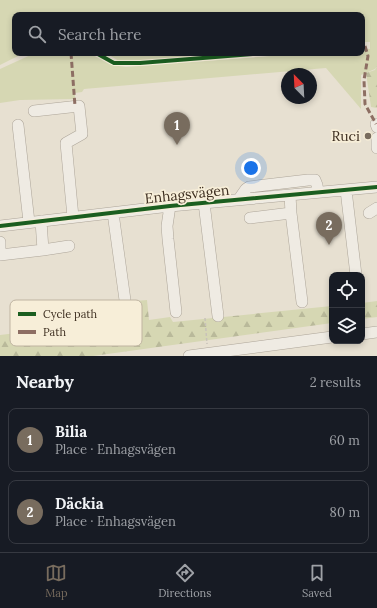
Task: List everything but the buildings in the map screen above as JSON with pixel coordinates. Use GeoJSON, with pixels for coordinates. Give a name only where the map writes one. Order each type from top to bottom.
{"type":"FeatureCollection","features":[{"type":"Feature","properties":{"kind":"street"},"geometry":{"type":"LineString","coordinates":[[34,111],[79,106],[82,134],[66,143],[73,217]]}},
{"type":"Feature","properties":{"kind":"street"},"geometry":{"type":"LineString","coordinates":[[377,124],[377,127]]}},
{"type":"Feature","properties":{"kind":"street"},"geometry":{"type":"LineString","coordinates":[[18,125],[29,222]]}},
{"type":"Feature","properties":{"kind":"street"},"geometry":{"type":"LineString","coordinates":[[377,138],[377,148]]}},
{"type":"Feature","properties":{"kind":"street"},"geometry":{"type":"LineString","coordinates":[[239,200],[249,187],[308,180],[315,180],[318,187],[318,192]]}},
{"type":"Feature","properties":{"kind":"street","name":"Enhagsvägen"},"geometry":{"type":"LineString","coordinates":[[0,226],[170,206],[377,187]]}},
{"type":"Feature","properties":{"kind":"street"},"geometry":{"type":"LineString","coordinates":[[346,190],[356,272]]}},
{"type":"Feature","properties":{"kind":"street"},"geometry":{"type":"LineString","coordinates":[[290,195],[290,213],[302,302]]}},
{"type":"Feature","properties":{"kind":"street"},"geometry":{"type":"LineString","coordinates":[[204,203],[218,316]]}},
{"type":"Feature","properties":{"kind":"street"},"geometry":{"type":"LineString","coordinates":[[170,206],[167,226],[176,312]]}},
{"type":"Feature","properties":{"kind":"street"},"geometry":{"type":"LineString","coordinates":[[113,213],[125,300]]}},
{"type":"Feature","properties":{"kind":"street"},"geometry":{"type":"LineString","coordinates":[[250,218],[290,213]]}},
{"type":"Feature","properties":{"kind":"street"},"geometry":{"type":"LineString","coordinates":[[41,221],[43,250]]}},
{"type":"Feature","properties":{"kind":"street"},"geometry":{"type":"LineString","coordinates":[[0,242],[0,255],[69,246]]}},
{"type":"Feature","properties":{"kind":"street"},"geometry":{"type":"LineString","coordinates":[[365,334],[377,332]]}},
{"type":"Feature","properties":{"kind":"street"},"geometry":{"type":"LineString","coordinates":[[189,356],[208,355],[329,338]]}},
{"type":"Feature","properties":{"kind":"path"},"geometry":{"type":"LineString","coordinates":[[205,318],[208,355]]}},
{"type":"Feature","properties":{"kind":"green space"},"geometry":{"type":"Polygon","coordinates":[[[0,0],[377,0],[377,66],[375,69],[361,75],[361,109],[326,68],[281,68],[281,72],[84,89],[82,92],[75,93],[75,99],[20,100],[0,103],[0,69],[28,56],[94,56],[111,65],[126,67],[271,56],[365,56],[365,49],[370,49],[370,42],[365,42],[365,12],[12,12],[12,56],[18,56],[0,65],[0,0]]]}},
{"type":"Feature","properties":{"kind":"green space"},"geometry":{"type":"Polygon","coordinates":[[[111,56],[202,56],[122,63],[111,56]]]}},
{"type":"Feature","properties":{"kind":"green space"},"geometry":{"type":"Polygon","coordinates":[[[377,66],[377,108],[371,107],[366,73],[375,70],[377,66]]]}},
{"type":"Feature","properties":{"kind":"green space"},"geometry":{"type":"Polygon","coordinates":[[[142,300],[147,300],[149,320],[170,317],[173,322],[329,306],[329,323],[93,356],[0,356],[0,335],[10,334],[10,346],[142,346],[142,300]]]}},
{"type":"Feature","properties":{"kind":"green space"},"geometry":{"type":"Polygon","coordinates":[[[377,301],[377,317],[365,319],[365,303],[377,301]]]}},
{"type":"Feature","properties":{"kind":"marked path"},"geometry":{"type":"LineString","coordinates":[[365,46],[368,56],[364,80],[365,104],[376,124]]}},
{"type":"Feature","properties":{"kind":"marked path"},"geometry":{"type":"LineString","coordinates":[[71,56],[75,106]]}},
{"type":"Feature","properties":{"kind":"cycle path"},"geometry":{"type":"LineString","coordinates":[[101,56],[114,63],[140,63],[229,56]]}},
{"type":"Feature","properties":{"kind":"cycle path"},"geometry":{"type":"LineString","coordinates":[[0,226],[170,206],[377,187]]}},
{"type":"Feature","properties":{"kind":"place","name":"Ruci"},"geometry":{"type":"Point","coordinates":[368,136]}},
{"type":"Feature","properties":{"kind":"place","name":"Bilia"},"geometry":{"type":"Point","coordinates":[177,145]}},
{"type":"Feature","properties":{"kind":"place","name":"Däckia"},"geometry":{"type":"Point","coordinates":[329,245]}}]}
